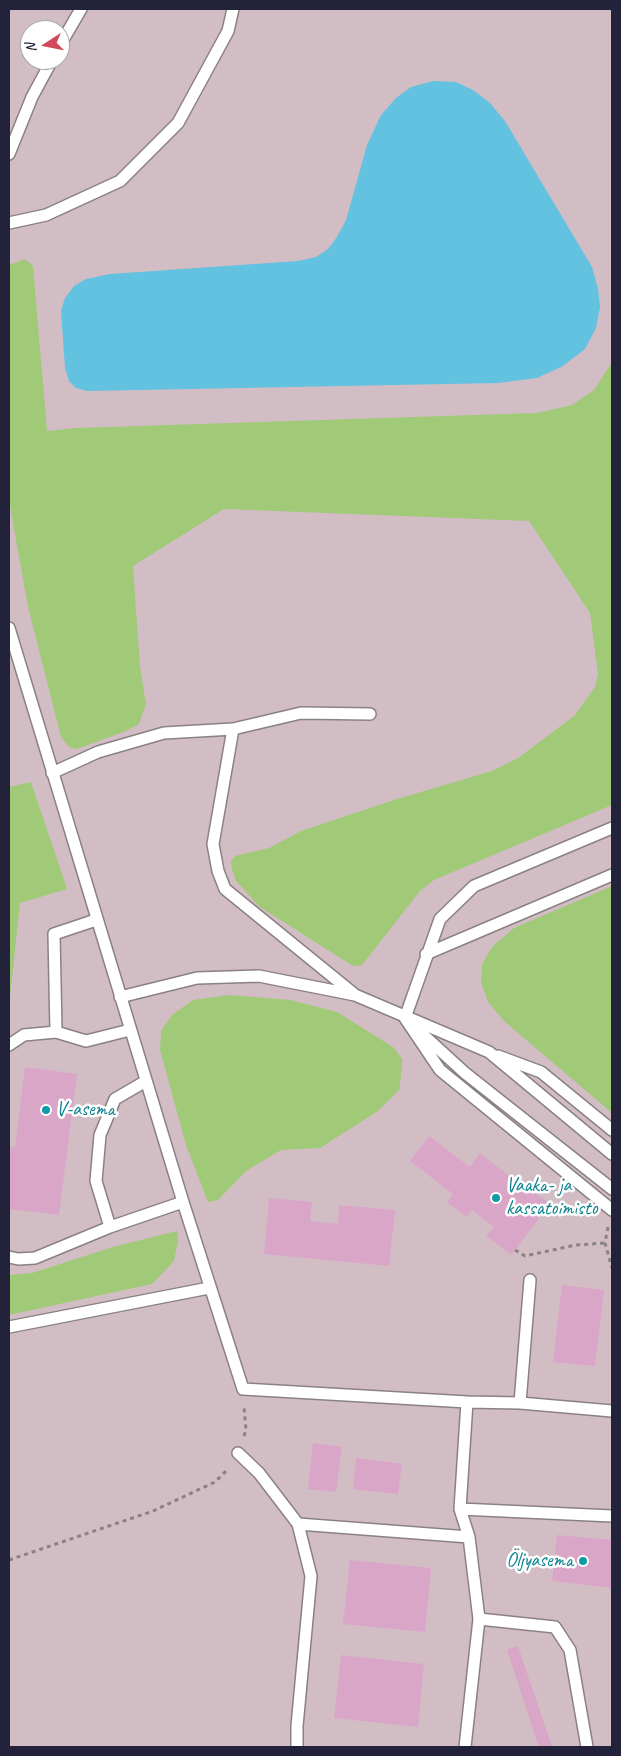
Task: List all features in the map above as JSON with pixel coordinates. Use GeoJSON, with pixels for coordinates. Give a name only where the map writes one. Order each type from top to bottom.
{"type":"FeatureCollection","features":[{"type":"Feature","properties":{"kind":"lane"},"geometry":{"type":"LineString","coordinates":[[70,28],[81,9]]}},
{"type":"Feature","properties":{"kind":"lane"},"geometry":{"type":"LineString","coordinates":[[9,223],[46,215],[120,181],[178,123],[228,31],[233,9]]}},
{"type":"Feature","properties":{"kind":"lane"},"geometry":{"type":"LineString","coordinates":[[9,154],[32,97],[47,70]]}},
{"type":"Feature","properties":{"kind":"lane"},"geometry":{"type":"LineString","coordinates":[[9,628],[209,1288],[243,1389],[467,1402],[520,1403],[612,1411]]}},
{"type":"Feature","properties":{"kind":"lane"},"geometry":{"type":"LineString","coordinates":[[52,773],[98,752],[164,733],[232,729],[301,713],[370,714]]}},
{"type":"Feature","properties":{"kind":"lane"},"geometry":{"type":"LineString","coordinates":[[232,729],[213,844],[218,871],[225,889],[355,995]]}},
{"type":"Feature","properties":{"kind":"lane"},"geometry":{"type":"LineString","coordinates":[[405,1018],[426,954],[440,919],[474,886],[612,828]]}},
{"type":"Feature","properties":{"kind":"lane"},"geometry":{"type":"LineString","coordinates":[[426,954],[612,875]]}},
{"type":"Feature","properties":{"kind":"lane"},"geometry":{"type":"LineString","coordinates":[[56,1032],[54,934],[96,920]]}},
{"type":"Feature","properties":{"kind":"lane"},"geometry":{"type":"LineString","coordinates":[[120,998],[197,978],[259,976],[355,995],[405,1018],[541,1072],[612,1130]]}},
{"type":"Feature","properties":{"kind":"lane"},"geometry":{"type":"LineString","coordinates":[[405,1018],[464,1073],[612,1189]]}},
{"type":"Feature","properties":{"kind":"lane"},"geometry":{"type":"LineString","coordinates":[[405,1018],[440,1070],[612,1210]]}},
{"type":"Feature","properties":{"kind":"lane"},"geometry":{"type":"LineString","coordinates":[[9,1045],[24,1035],[56,1032],[86,1041],[130,1030]]}},
{"type":"Feature","properties":{"kind":"lane"},"geometry":{"type":"LineString","coordinates":[[489,1052],[612,1154]]}},
{"type":"Feature","properties":{"kind":"lane"},"geometry":{"type":"LineString","coordinates":[[110,1227],[96,1181],[100,1135],[115,1099],[146,1081]]}},
{"type":"Feature","properties":{"kind":"lane"},"geometry":{"type":"LineString","coordinates":[[9,1257],[18,1259],[35,1258],[110,1227],[183,1202]]}},
{"type":"Feature","properties":{"kind":"lane"},"geometry":{"type":"LineString","coordinates":[[520,1403],[530,1280]]}},
{"type":"Feature","properties":{"kind":"lane"},"geometry":{"type":"LineString","coordinates":[[9,1327],[209,1288]]}},
{"type":"Feature","properties":{"kind":"lane"},"geometry":{"type":"LineString","coordinates":[[465,1747],[479,1619],[469,1537],[460,1509],[467,1402]]}},
{"type":"Feature","properties":{"kind":"lane"},"geometry":{"type":"LineString","coordinates":[[238,1453],[259,1473],[298,1524],[310,1576],[297,1726],[297,1747]]}},
{"type":"Feature","properties":{"kind":"lane"},"geometry":{"type":"LineString","coordinates":[[460,1509],[612,1516]]}},
{"type":"Feature","properties":{"kind":"lane"},"geometry":{"type":"LineString","coordinates":[[298,1524],[469,1537]]}},
{"type":"Feature","properties":{"kind":"lane"},"geometry":{"type":"LineString","coordinates":[[479,1619],[555,1627],[570,1650],[587,1747]]}},
{"type":"Feature","properties":{"kind":"path"},"geometry":{"type":"LineString","coordinates":[[609,1225],[605,1243],[612,1268]]}},
{"type":"Feature","properties":{"kind":"path"},"geometry":{"type":"LineString","coordinates":[[514,1250],[525,1256],[576,1245],[605,1243]]}},
{"type":"Feature","properties":{"kind":"path"},"geometry":{"type":"LineString","coordinates":[[9,1560],[153,1511],[215,1482],[227,1471],[238,1453],[246,1430],[243,1389]]}},
{"type":"Feature","properties":{"kind":"shaded area"},"geometry":{"type":"Polygon","coordinates":[[[9,9],[612,9],[612,1747],[9,1747],[9,9]]]}},
{"type":"Feature","properties":{"kind":"green space"},"geometry":{"type":"Polygon","coordinates":[[[25,259],[33,266],[47,431],[76,428],[537,413],[572,405],[594,390],[612,362],[612,805],[434,880],[420,891],[362,965],[353,966],[260,907],[236,881],[232,869],[231,861],[235,856],[269,848],[301,831],[397,799],[492,771],[518,758],[574,716],[595,687],[598,674],[590,613],[529,521],[224,509],[133,566],[140,667],[146,704],[139,724],[126,731],[77,749],[69,747],[61,737],[28,607],[9,501],[9,265],[25,259]]]}},
{"type":"Feature","properties":{"kind":"green space"},"geometry":{"type":"Polygon","coordinates":[[[31,782],[67,889],[20,903],[9,1007],[9,787],[31,782]]]}},
{"type":"Feature","properties":{"kind":"green space"},"geometry":{"type":"Polygon","coordinates":[[[612,886],[612,1113],[504,1021],[488,1002],[481,982],[482,964],[493,946],[514,928],[612,886]]]}},
{"type":"Feature","properties":{"kind":"green space"},"geometry":{"type":"Polygon","coordinates":[[[229,995],[290,1000],[337,1012],[393,1047],[402,1059],[401,1077],[399,1090],[378,1111],[320,1148],[281,1150],[246,1171],[218,1200],[208,1202],[186,1145],[160,1050],[161,1031],[172,1015],[193,1000],[229,995]]]}},
{"type":"Feature","properties":{"kind":"green space"},"geometry":{"type":"Polygon","coordinates":[[[177,1231],[178,1241],[174,1261],[152,1284],[9,1315],[9,1275],[32,1273],[113,1247],[177,1231]]]}},
{"type":"Feature","properties":{"kind":"water"},"geometry":{"type":"Polygon","coordinates":[[[433,81],[456,82],[473,90],[489,102],[505,121],[592,267],[598,289],[600,307],[596,328],[585,349],[563,366],[537,378],[498,383],[87,391],[76,388],[69,381],[65,368],[61,311],[65,298],[74,286],[86,279],[110,274],[298,261],[316,257],[328,249],[346,220],[367,145],[381,115],[396,98],[411,87],[433,81]]]}},
{"type":"Feature","properties":{"kind":"building","name":"V-asema"},"geometry":{"type":"Polygon","coordinates":[[[25,1067],[77,1074],[59,1215],[9,1209],[9,1147],[15,1147],[25,1067]]]}},
{"type":"Feature","properties":{"kind":"building","name":"Vaaka- ja kassatoimisto"},"geometry":{"type":"Polygon","coordinates":[[[429,1136],[470,1167],[480,1153],[517,1182],[518,1180],[550,1204],[511,1255],[486,1236],[494,1227],[472,1210],[467,1217],[447,1202],[453,1194],[410,1161],[429,1136]]]}},
{"type":"Feature","properties":{"kind":"building"},"geometry":{"type":"Polygon","coordinates":[[[269,1198],[312,1202],[310,1221],[338,1224],[339,1205],[395,1210],[389,1266],[264,1254],[269,1198]]]}},
{"type":"Feature","properties":{"kind":"building"},"geometry":{"type":"Polygon","coordinates":[[[562,1285],[604,1290],[595,1366],[553,1362],[562,1285]]]}},
{"type":"Feature","properties":{"kind":"building"},"geometry":{"type":"Polygon","coordinates":[[[313,1443],[342,1447],[336,1492],[308,1489],[313,1443]]]}},
{"type":"Feature","properties":{"kind":"building"},"geometry":{"type":"Polygon","coordinates":[[[356,1458],[402,1464],[398,1494],[353,1489],[356,1458]]]}},
{"type":"Feature","properties":{"kind":"building","name":"Öljyasema"},"geometry":{"type":"Polygon","coordinates":[[[557,1535],[612,1540],[612,1588],[552,1581],[557,1535]]]}},
{"type":"Feature","properties":{"kind":"building"},"geometry":{"type":"Polygon","coordinates":[[[350,1560],[431,1568],[425,1632],[343,1624],[350,1560]]]}},
{"type":"Feature","properties":{"kind":"building"},"geometry":{"type":"Polygon","coordinates":[[[518,1646],[552,1747],[539,1747],[507,1650],[518,1646]]]}},
{"type":"Feature","properties":{"kind":"building"},"geometry":{"type":"Polygon","coordinates":[[[341,1655],[424,1664],[418,1727],[334,1718],[341,1655]]]}},
{"type":"Feature","properties":{"kind":"place","name":"V-asema"},"geometry":{"type":"Point","coordinates":[46,1110]}},
{"type":"Feature","properties":{"kind":"place","name":"Vaaka- ja kassatoimisto"},"geometry":{"type":"Point","coordinates":[496,1198]}},
{"type":"Feature","properties":{"kind":"place","name":"Öljyasema"},"geometry":{"type":"Point","coordinates":[583,1561]}}]}
